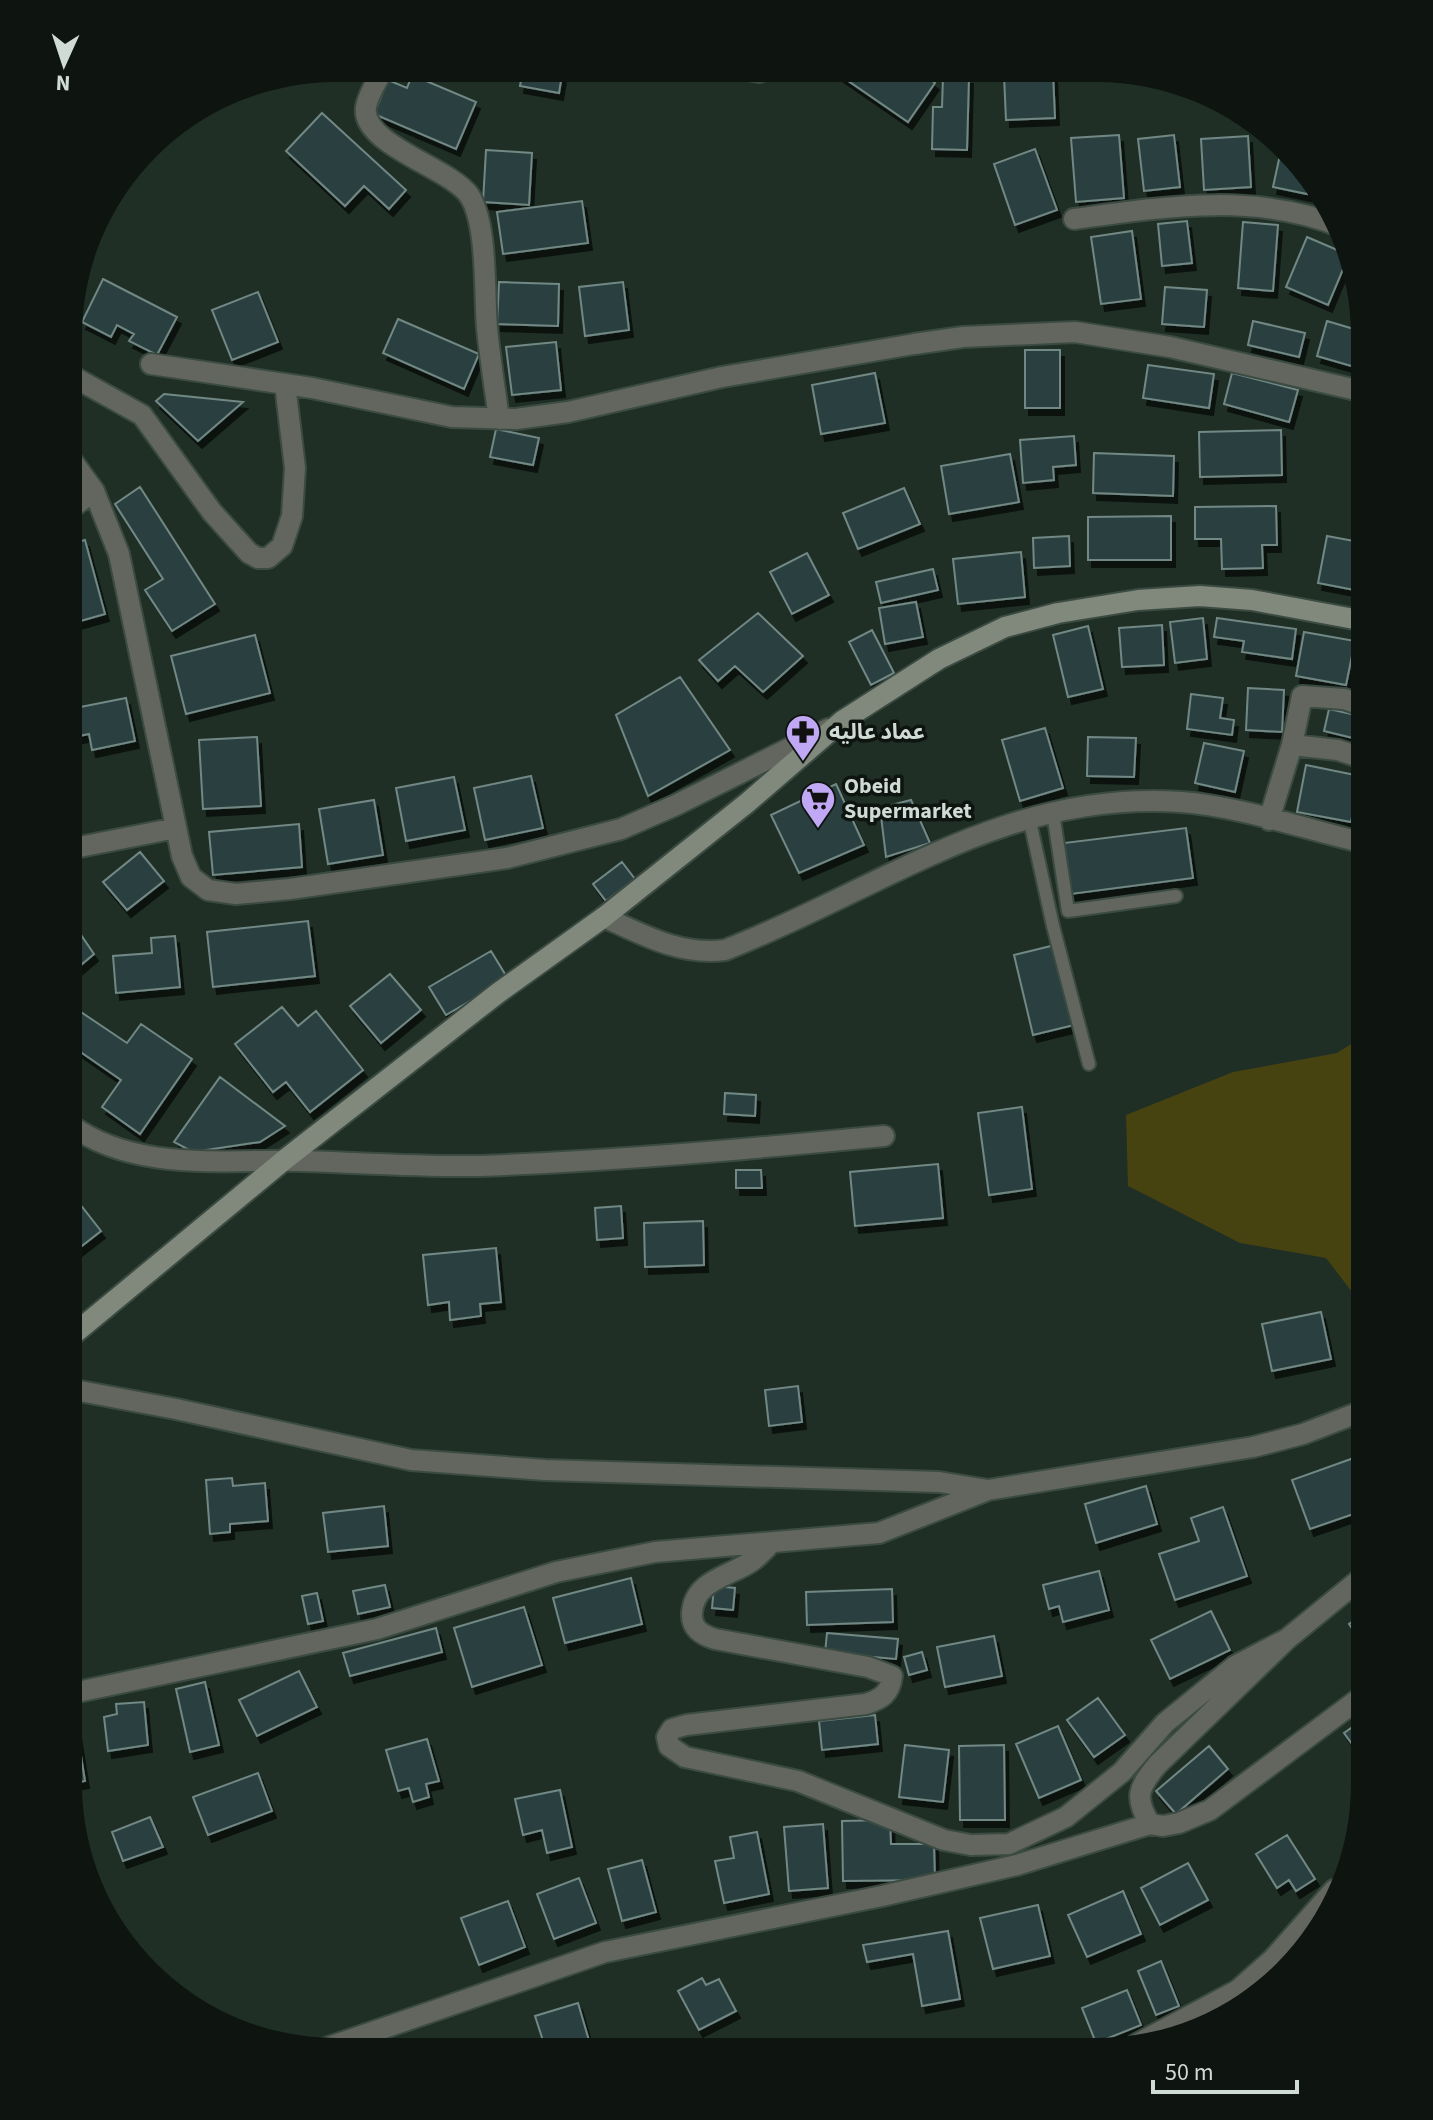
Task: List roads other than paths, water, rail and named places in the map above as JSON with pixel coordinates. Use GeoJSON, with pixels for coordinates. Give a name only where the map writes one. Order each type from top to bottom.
{"type":"FeatureCollection","features":[{"type":"Feature","properties":{"kind":"main road"},"geometry":{"type":"LineString","coordinates":[[82,1327],[283,1161],[498,993],[604,917],[747,803],[842,721],[880,695],[965,646],[1005,627],[1058,613],[1138,600],[1200,596],[1252,600],[1351,618]]}},
{"type":"Feature","properties":{"kind":"street"},"geometry":{"type":"LineString","coordinates":[[377,82],[365,110],[368,122],[378,135],[468,194],[475,211],[482,244],[487,326],[499,419]]}},
{"type":"Feature","properties":{"kind":"street"},"geometry":{"type":"LineString","coordinates":[[1074,219],[1202,204],[1257,205],[1318,212]]}},
{"type":"Feature","properties":{"kind":"street"},"geometry":{"type":"LineString","coordinates":[[151,364],[285,384],[452,417],[499,419],[568,412],[722,377],[914,344],[1023,332],[1075,332],[1128,339],[1351,389]]}},
{"type":"Feature","properties":{"kind":"street"},"geometry":{"type":"LineString","coordinates":[[82,382],[142,415],[212,512],[249,553],[258,558],[268,558],[282,546],[292,516],[295,468],[285,384]]}},
{"type":"Feature","properties":{"kind":"street"},"geometry":{"type":"LineString","coordinates":[[82,474],[94,491],[119,554],[182,856],[191,877],[208,890],[236,894],[290,889],[447,867],[507,858],[621,829],[676,805],[842,721]]}},
{"type":"Feature","properties":{"kind":"street"},"geometry":{"type":"LineString","coordinates":[[82,500],[94,491]]}},
{"type":"Feature","properties":{"kind":"street"},"geometry":{"type":"LineString","coordinates":[[1269,820],[1292,745],[1302,696],[1351,701]]}},
{"type":"Feature","properties":{"kind":"street"},"geometry":{"type":"LineString","coordinates":[[1292,745],[1351,754]]}},
{"type":"Feature","properties":{"kind":"street"},"geometry":{"type":"LineString","coordinates":[[604,917],[659,942],[683,949],[705,953],[725,950],[919,859],[1029,817],[1146,801],[1207,806],[1351,840]]}},
{"type":"Feature","properties":{"kind":"street"},"geometry":{"type":"LineString","coordinates":[[82,846],[176,828]]}},
{"type":"Feature","properties":{"kind":"street"},"geometry":{"type":"LineString","coordinates":[[82,1133],[117,1149],[156,1157],[235,1163],[283,1161],[476,1166],[655,1157],[884,1136]]}},
{"type":"Feature","properties":{"kind":"street"},"geometry":{"type":"LineString","coordinates":[[82,1391],[411,1460],[545,1470],[939,1482],[988,1490]]}},
{"type":"Feature","properties":{"kind":"street"},"geometry":{"type":"LineString","coordinates":[[82,1691],[377,1629],[556,1572],[655,1552],[879,1533],[988,1490],[1253,1447],[1303,1434],[1350,1416]]}},
{"type":"Feature","properties":{"kind":"street"},"geometry":{"type":"LineString","coordinates":[[771,1543],[751,1562],[702,1589],[692,1608],[695,1627],[702,1635],[715,1639],[868,1667],[892,1676],[890,1687],[882,1698],[866,1704],[686,1725],[672,1729],[667,1737],[669,1746],[685,1757],[798,1781],[944,1840],[971,1845],[1009,1844],[1066,1817],[1122,1772],[1165,1723],[1235,1666],[1287,1639]]}},
{"type":"Feature","properties":{"kind":"street"},"geometry":{"type":"LineString","coordinates":[[1150,1824],[1140,1807],[1140,1788],[1145,1779],[1287,1639],[1350,1587]]}},
{"type":"Feature","properties":{"kind":"street"},"geometry":{"type":"LineString","coordinates":[[355,2038],[605,1952],[882,1896],[1002,1869],[1150,1824],[1163,1826],[1179,1823],[1210,1810],[1350,1705]]}},
{"type":"Feature","properties":{"kind":"street"},"geometry":{"type":"LineString","coordinates":[[1168,2027],[1238,1990],[1273,1959],[1318,1908]]}},
{"type":"Feature","properties":{"kind":"lane"},"geometry":{"type":"LineString","coordinates":[[1053,813],[1068,911],[1176,896]]}},
{"type":"Feature","properties":{"kind":"lane"},"geometry":{"type":"LineString","coordinates":[[1029,817],[1053,926],[1089,1064]]}},
{"type":"Feature","properties":{"kind":"place","name":"عماد عاليه"},"geometry":{"type":"Point","coordinates":[803,763]}},
{"type":"Feature","properties":{"kind":"place","name":"Obeid Supermarket"},"geometry":{"type":"Point","coordinates":[818,830]}}]}
